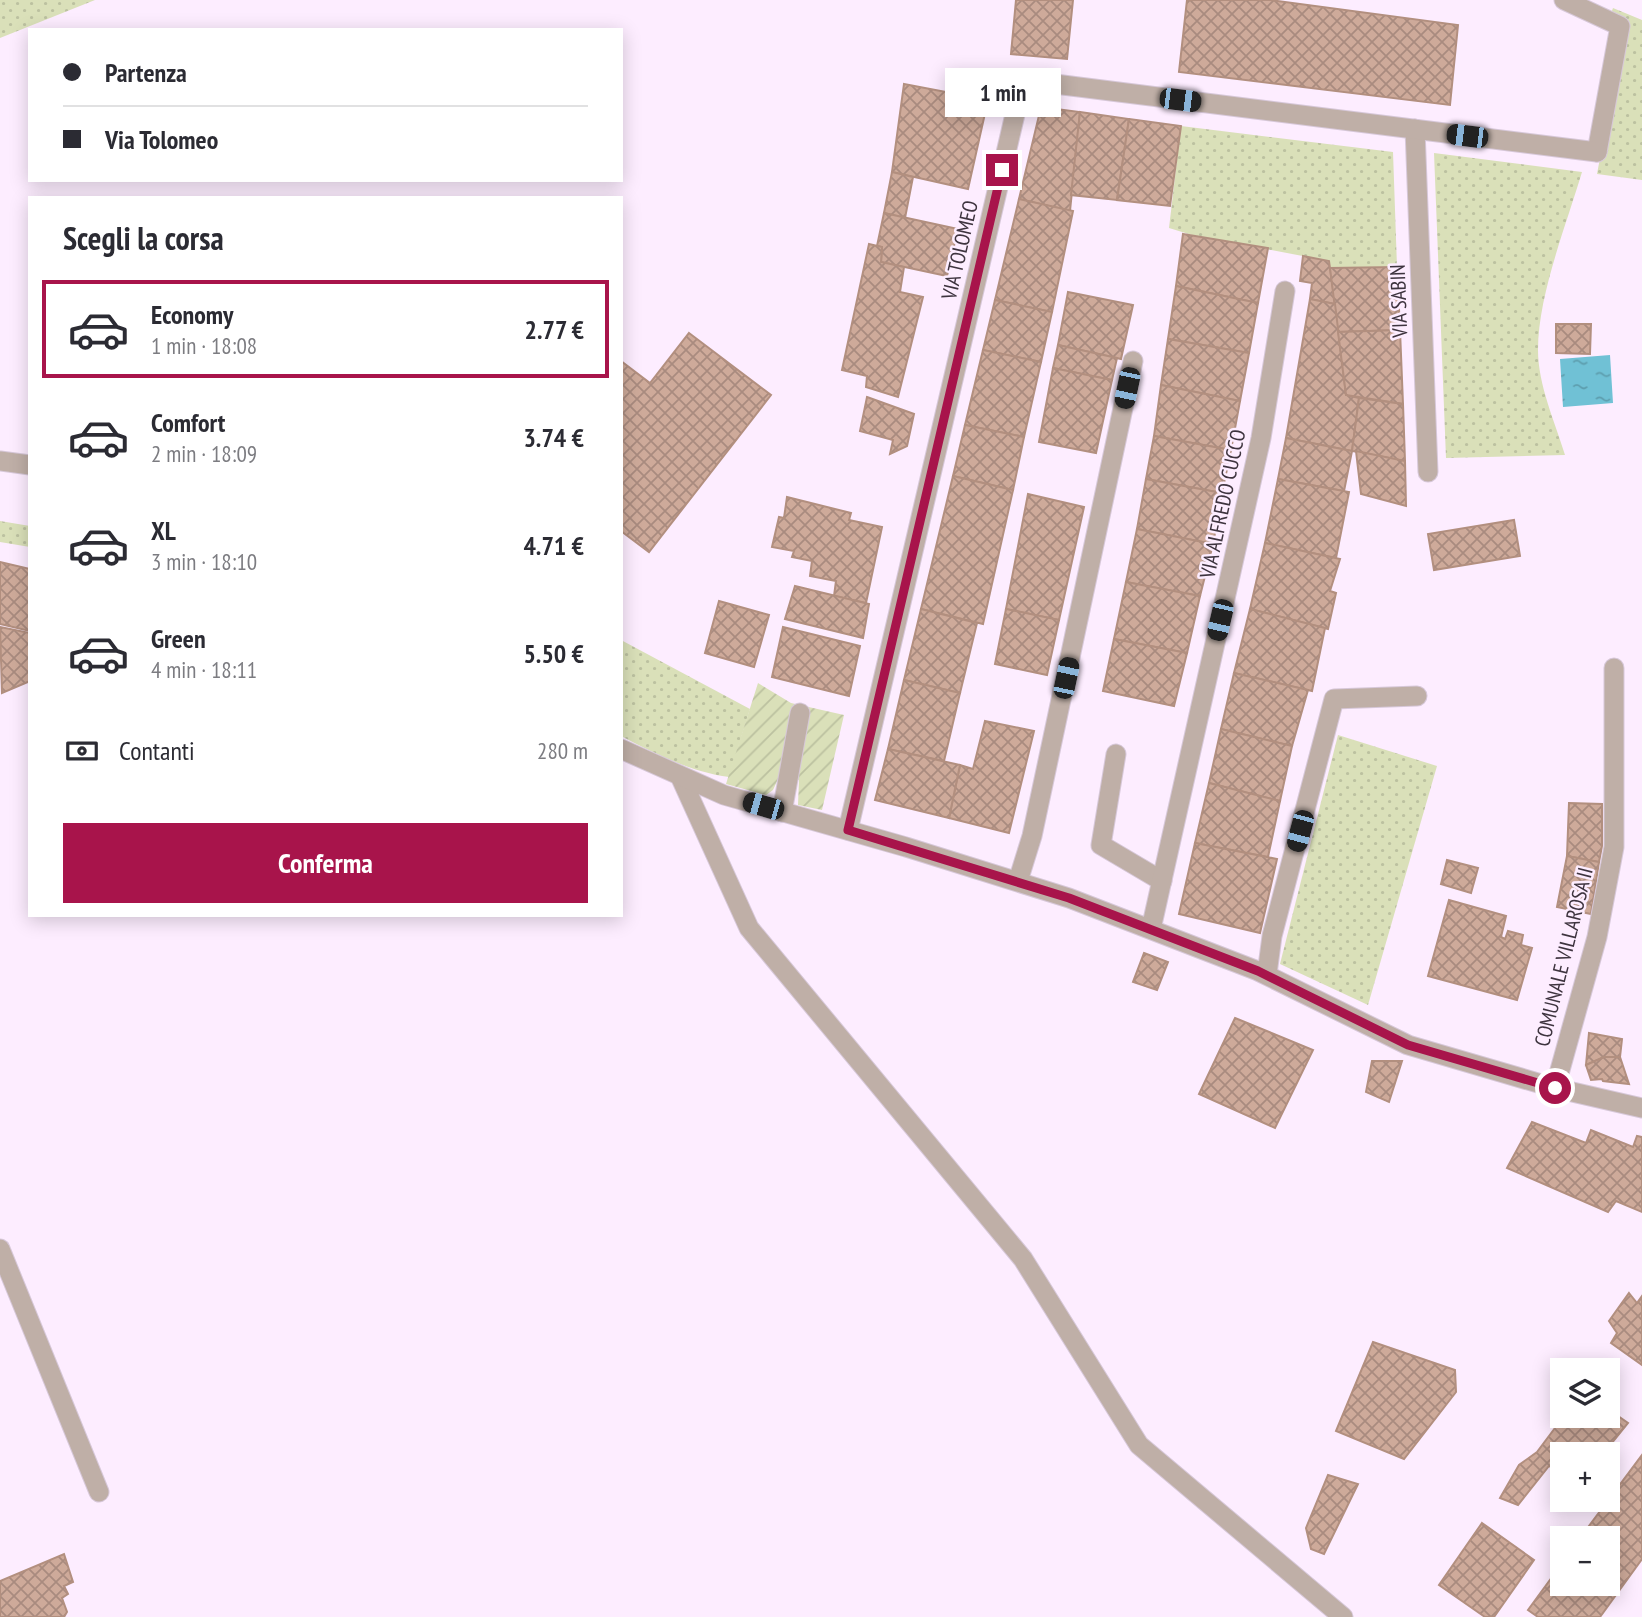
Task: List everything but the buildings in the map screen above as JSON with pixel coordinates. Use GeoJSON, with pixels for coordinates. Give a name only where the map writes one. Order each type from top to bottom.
{"type":"FeatureCollection","features":[{"type":"Feature","properties":{"kind":"street","name":"VIA TOLOMEO"},"geometry":{"type":"LineString","coordinates":[[848,830],[1023,80],[1597,152],[1620,26],[1564,0]]}},
{"type":"Feature","properties":{"kind":"street","name":"VIA SABIN"},"geometry":{"type":"LineString","coordinates":[[1415,129],[1428,472]]}},
{"type":"Feature","properties":{"kind":"street","name":"VIA ALFREDO CUCCO"},"geometry":{"type":"LineString","coordinates":[[1151,929],[1261,438],[1285,291]]}},
{"type":"Feature","properties":{"kind":"street"},"geometry":{"type":"LineString","coordinates":[[1018,881],[1032,836],[1133,361]]}},
{"type":"Feature","properties":{"kind":"street"},"geometry":{"type":"LineString","coordinates":[[0,461],[28,465]]}},
{"type":"Feature","properties":{"kind":"street","name":"COMUNALE VILLAROSA II"},"geometry":{"type":"LineString","coordinates":[[1555,1088],[1597,937],[1614,848],[1614,668]]}},
{"type":"Feature","properties":{"kind":"street"},"geometry":{"type":"LineString","coordinates":[[1266,974],[1272,936],[1334,699],[1417,696]]}},
{"type":"Feature","properties":{"kind":"street"},"geometry":{"type":"LineString","coordinates":[[782,811],[800,713]]}},
{"type":"Feature","properties":{"kind":"street"},"geometry":{"type":"LineString","coordinates":[[623,750],[724,795],[1069,898],[1266,974],[1408,1045],[1555,1088],[1642,1108]]}},
{"type":"Feature","properties":{"kind":"street"},"geometry":{"type":"LineString","coordinates":[[1116,754],[1101,845],[1161,881]]}},
{"type":"Feature","properties":{"kind":"street"},"geometry":{"type":"LineString","coordinates":[[680,776],[749,928],[1023,1259],[1139,1445],[1343,1617]]}},
{"type":"Feature","properties":{"kind":"street"},"geometry":{"type":"LineString","coordinates":[[0,1250],[99,1492]]}},
{"type":"Feature","properties":{"kind":"green space"},"geometry":{"type":"Polygon","coordinates":[[[0,0],[95,0],[0,38],[0,0]]]}},
{"type":"Feature","properties":{"kind":"green space"},"geometry":{"type":"Polygon","coordinates":[[[1613,8],[1642,20],[1642,180],[1597,174],[1625,25],[1610,16],[1613,8]]]}},
{"type":"Feature","properties":{"kind":"green space"},"geometry":{"type":"Polygon","coordinates":[[[1181,126],[1393,152],[1397,267],[1330,268],[1329,261],[1192,235],[1169,228],[1181,126]]]}},
{"type":"Feature","properties":{"kind":"green space"},"geometry":{"type":"Polygon","coordinates":[[[1434,153],[1582,172],[1554,261],[1539,329],[1541,377],[1565,455],[1446,458],[1434,153]]]}},
{"type":"Feature","properties":{"kind":"green space"},"geometry":{"type":"Polygon","coordinates":[[[0,521],[28,526],[28,547],[0,542],[0,521]]]}},
{"type":"Feature","properties":{"kind":"green space"},"geometry":{"type":"Polygon","coordinates":[[[623,641],[750,709],[729,777],[687,767],[623,737],[623,641]]]}},
{"type":"Feature","properties":{"kind":"green space"},"geometry":{"type":"Polygon","coordinates":[[[758,683],[791,703],[844,715],[822,810],[798,805],[799,780],[779,777],[773,790],[766,795],[726,784],[758,683]]]}},
{"type":"Feature","properties":{"kind":"green space"},"geometry":{"type":"Polygon","coordinates":[[[1338,735],[1437,766],[1368,1005],[1280,964],[1338,735]]]}},
{"type":"Feature","properties":{"kind":"water"},"geometry":{"type":"Polygon","coordinates":[[[1610,355],[1613,403],[1563,407],[1560,359],[1610,355]]]}},
{"type":"Feature","properties":{"kind":"route"},"geometry":{"type":"LineString","coordinates":[[1002,170],[848,830],[1069,898],[1258,971],[1408,1045],[1555,1088]]}}]}
